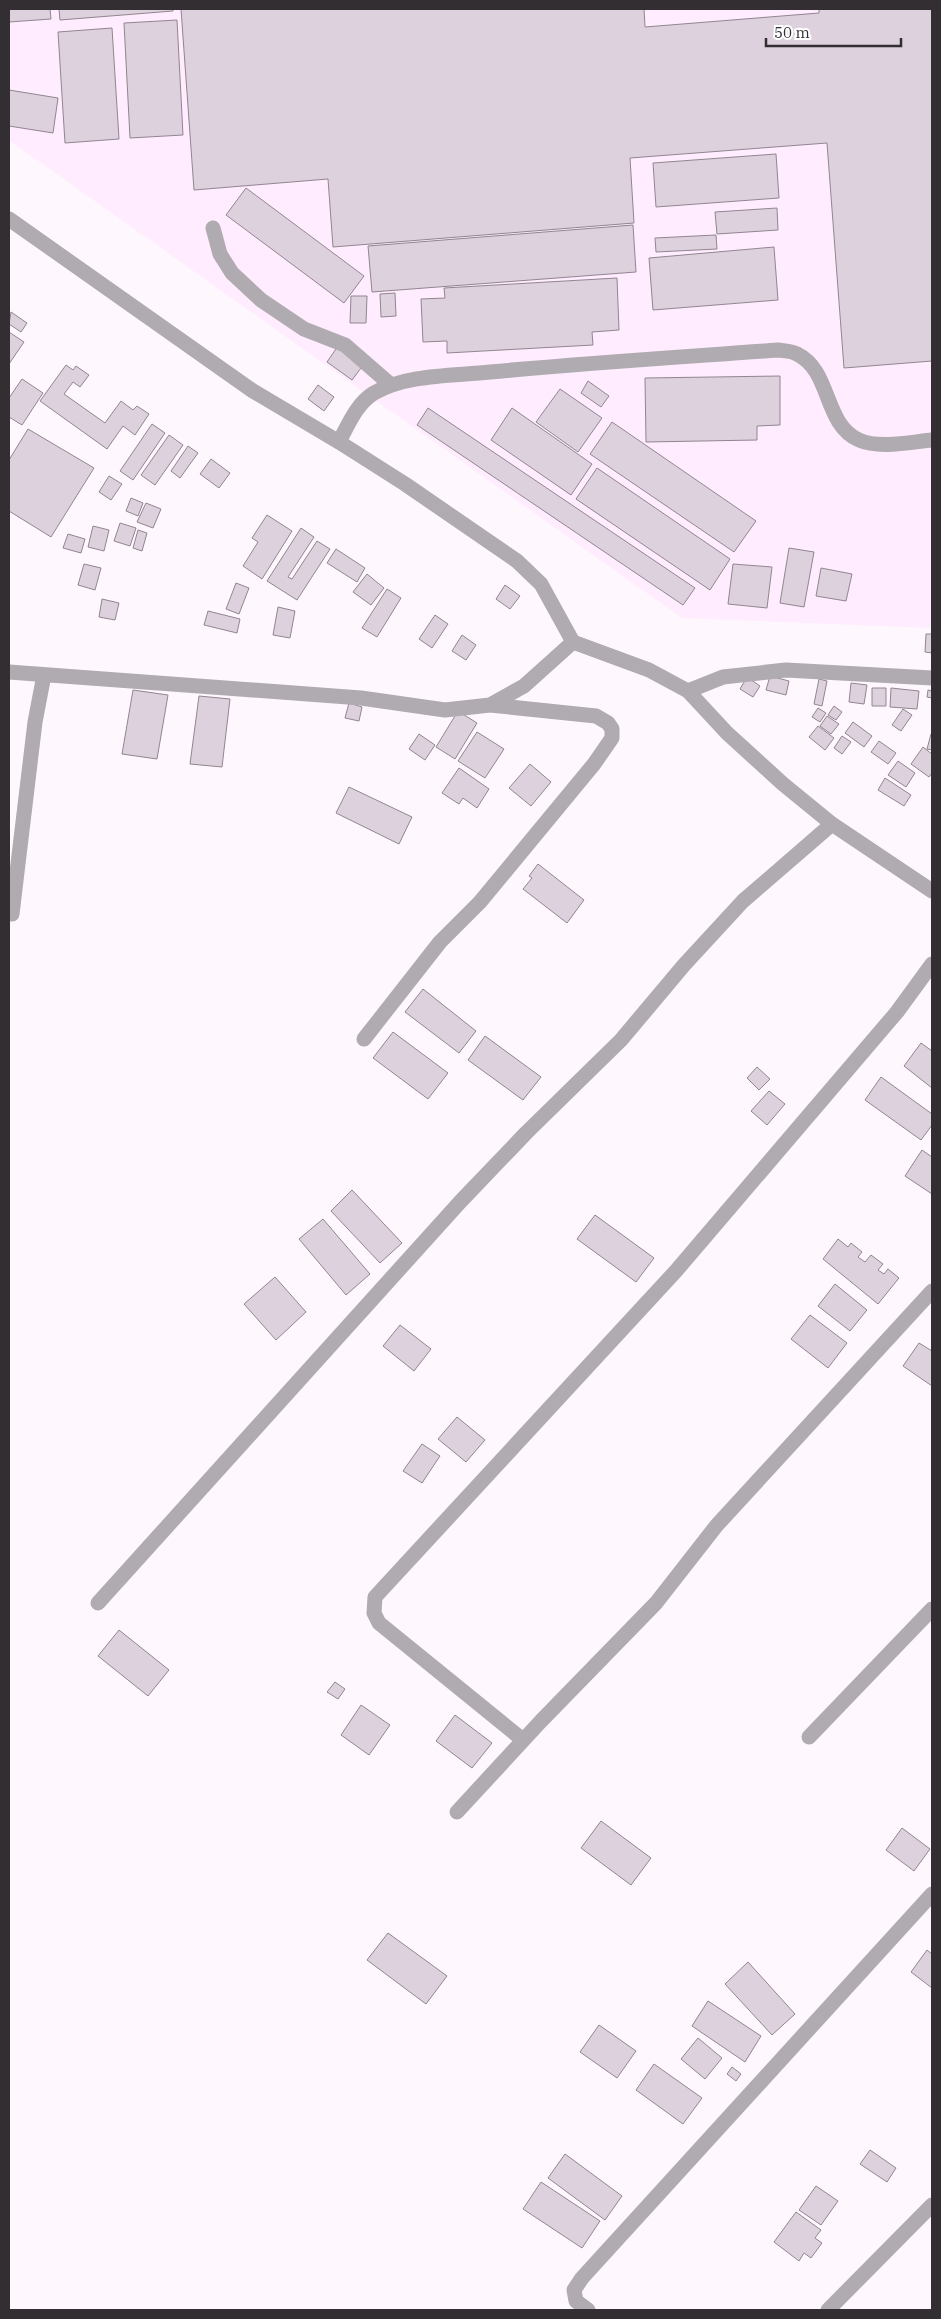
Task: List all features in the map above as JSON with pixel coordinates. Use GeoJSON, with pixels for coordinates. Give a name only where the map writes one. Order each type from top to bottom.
{"type":"FeatureCollection","features":[{"type":"Feature","properties":{"kind":"street"},"geometry":{"type":"LineString","coordinates":[[9,219],[253,391],[309,426],[339,442],[517,561],[541,584],[573,642],[649,670],[688,691],[727,733],[832,824],[932,891]]}},
{"type":"Feature","properties":{"kind":"street"},"geometry":{"type":"LineString","coordinates":[[213,228],[220,254],[232,272],[261,300],[304,329],[345,345],[391,385]]}},
{"type":"Feature","properties":{"kind":"street"},"geometry":{"type":"LineString","coordinates":[[339,442],[359,407],[373,394],[391,385],[421,379],[518,370],[778,350],[797,353],[808,361],[818,373],[833,410],[847,431],[859,440],[876,443],[932,440]]}},
{"type":"Feature","properties":{"kind":"street"},"geometry":{"type":"LineString","coordinates":[[490,705],[524,686],[573,642]]}},
{"type":"Feature","properties":{"kind":"street"},"geometry":{"type":"LineString","coordinates":[[688,691],[723,677],[786,670],[932,678]]}},
{"type":"Feature","properties":{"kind":"street"},"geometry":{"type":"LineString","coordinates":[[9,672],[361,698],[445,710],[490,705],[596,716],[608,723],[612,729],[612,738],[594,764],[480,902],[440,942],[364,1039]]}},
{"type":"Feature","properties":{"kind":"street"},"geometry":{"type":"LineString","coordinates":[[12,914],[35,722],[44,675]]}},
{"type":"Feature","properties":{"kind":"street"},"geometry":{"type":"LineString","coordinates":[[98,1603],[460,1202],[526,1133],[621,1040],[684,965],[743,901],[832,824]]}},
{"type":"Feature","properties":{"kind":"street"},"geometry":{"type":"LineString","coordinates":[[523,1740],[379,1623],[372,1606],[375,1597],[675,1272],[897,1012],[932,964]]}},
{"type":"Feature","properties":{"kind":"street"},"geometry":{"type":"LineString","coordinates":[[457,1812],[523,1740],[656,1603],[718,1525],[932,1291]]}},
{"type":"Feature","properties":{"kind":"street"},"geometry":{"type":"LineString","coordinates":[[809,1737],[932,1609]]}},
{"type":"Feature","properties":{"kind":"street"},"geometry":{"type":"LineString","coordinates":[[588,2310],[576,2301],[574,2290],[582,2278],[932,1894]]}},
{"type":"Feature","properties":{"kind":"street"},"geometry":{"type":"LineString","coordinates":[[828,2310],[932,2205]]}},
{"type":"Feature","properties":{"kind":"shaded area"},"geometry":{"type":"Polygon","coordinates":[[[9,9],[932,9],[932,628],[682,618],[9,140],[9,9]]]}},
{"type":"Feature","properties":{"kind":"building"},"geometry":{"type":"Polygon","coordinates":[[[9,9],[50,9],[51,19],[9,22],[9,9]]]}},
{"type":"Feature","properties":{"kind":"building"},"geometry":{"type":"Polygon","coordinates":[[[59,9],[173,9],[173,11],[60,20],[59,9]]]}},
{"type":"Feature","properties":{"kind":"building"},"geometry":{"type":"Polygon","coordinates":[[[181,9],[644,9],[645,27],[819,13],[819,9],[932,9],[932,361],[844,368],[827,143],[630,158],[634,223],[333,247],[328,179],[194,190],[181,9]]]}},
{"type":"Feature","properties":{"kind":"building"},"geometry":{"type":"Polygon","coordinates":[[[177,20],[183,135],[130,138],[124,23],[177,20]]]}},
{"type":"Feature","properties":{"kind":"building"},"geometry":{"type":"Polygon","coordinates":[[[112,28],[119,139],[65,143],[58,32],[112,28]]]}},
{"type":"Feature","properties":{"kind":"building"},"geometry":{"type":"Polygon","coordinates":[[[9,90],[58,98],[53,133],[9,126],[9,90]]]}},
{"type":"Feature","properties":{"kind":"building"},"geometry":{"type":"Polygon","coordinates":[[[776,154],[779,198],[656,207],[653,163],[776,154]]]}},
{"type":"Feature","properties":{"kind":"building"},"geometry":{"type":"Polygon","coordinates":[[[246,188],[364,276],[344,303],[226,215],[246,188]]]}},
{"type":"Feature","properties":{"kind":"building"},"geometry":{"type":"Polygon","coordinates":[[[777,208],[778,230],[717,234],[715,212],[777,208]]]}},
{"type":"Feature","properties":{"kind":"building"},"geometry":{"type":"Polygon","coordinates":[[[633,225],[636,272],[372,292],[368,246],[633,225]]]}},
{"type":"Feature","properties":{"kind":"building"},"geometry":{"type":"Polygon","coordinates":[[[716,235],[717,249],[656,252],[655,238],[716,235]]]}},
{"type":"Feature","properties":{"kind":"building"},"geometry":{"type":"Polygon","coordinates":[[[774,247],[778,300],[653,310],[649,258],[774,247]]]}},
{"type":"Feature","properties":{"kind":"building"},"geometry":{"type":"Polygon","coordinates":[[[617,278],[619,330],[592,332],[593,345],[447,353],[447,341],[423,342],[421,299],[445,298],[444,288],[617,278]]]}},
{"type":"Feature","properties":{"kind":"building"},"geometry":{"type":"Polygon","coordinates":[[[395,293],[396,316],[381,317],[380,294],[395,293]]]}},
{"type":"Feature","properties":{"kind":"building"},"geometry":{"type":"Polygon","coordinates":[[[351,296],[367,296],[366,323],[350,323],[351,296]]]}},
{"type":"Feature","properties":{"kind":"building"},"geometry":{"type":"Polygon","coordinates":[[[11,312],[27,323],[21,332],[9,324],[11,312]]]}},
{"type":"Feature","properties":{"kind":"building"},"geometry":{"type":"Polygon","coordinates":[[[9,332],[24,342],[9,364],[9,332]]]}},
{"type":"Feature","properties":{"kind":"building"},"geometry":{"type":"Polygon","coordinates":[[[338,346],[364,364],[352,380],[327,362],[338,346]]]}},
{"type":"Feature","properties":{"kind":"building"},"geometry":{"type":"Polygon","coordinates":[[[66,365],[73,370],[76,366],[89,375],[80,387],[73,382],[64,394],[105,423],[121,401],[133,410],[137,406],[149,414],[135,435],[123,426],[107,449],[40,401],[66,365]]]}},
{"type":"Feature","properties":{"kind":"building"},"geometry":{"type":"Polygon","coordinates":[[[780,376],[780,425],[757,426],[757,440],[646,442],[645,378],[780,376]]]}},
{"type":"Feature","properties":{"kind":"building"},"geometry":{"type":"Polygon","coordinates":[[[22,379],[43,393],[22,425],[9,417],[9,398],[22,379]]]}},
{"type":"Feature","properties":{"kind":"building"},"geometry":{"type":"Polygon","coordinates":[[[588,381],[609,396],[601,407],[581,393],[588,381]]]}},
{"type":"Feature","properties":{"kind":"building"},"geometry":{"type":"Polygon","coordinates":[[[318,385],[334,397],[324,411],[308,399],[318,385]]]}},
{"type":"Feature","properties":{"kind":"building"},"geometry":{"type":"Polygon","coordinates":[[[560,389],[602,418],[578,452],[536,422],[560,389]]]}},
{"type":"Feature","properties":{"kind":"building"},"geometry":{"type":"Polygon","coordinates":[[[428,408],[695,588],[683,605],[417,425],[428,408]]]}},
{"type":"Feature","properties":{"kind":"building"},"geometry":{"type":"Polygon","coordinates":[[[512,408],[592,464],[571,495],[491,440],[512,408]]]}},
{"type":"Feature","properties":{"kind":"building"},"geometry":{"type":"Polygon","coordinates":[[[612,422],[756,521],[734,552],[590,454],[612,422]]]}},
{"type":"Feature","properties":{"kind":"building"},"geometry":{"type":"Polygon","coordinates":[[[152,424],[165,433],[133,480],[120,471],[152,424]]]}},
{"type":"Feature","properties":{"kind":"building"},"geometry":{"type":"Polygon","coordinates":[[[28,429],[94,468],[51,537],[9,511],[9,460],[28,429]]]}},
{"type":"Feature","properties":{"kind":"building"},"geometry":{"type":"Polygon","coordinates":[[[169,435],[183,445],[155,485],[141,475],[169,435]]]}},
{"type":"Feature","properties":{"kind":"building"},"geometry":{"type":"Polygon","coordinates":[[[188,446],[198,453],[180,478],[171,471],[188,446]]]}},
{"type":"Feature","properties":{"kind":"building"},"geometry":{"type":"Polygon","coordinates":[[[211,459],[230,473],[219,488],[200,474],[211,459]]]}},
{"type":"Feature","properties":{"kind":"building"},"geometry":{"type":"Polygon","coordinates":[[[597,468],[730,559],[710,590],[576,499],[597,468]]]}},
{"type":"Feature","properties":{"kind":"building"},"geometry":{"type":"Polygon","coordinates":[[[109,476],[122,484],[111,500],[99,492],[109,476]]]}},
{"type":"Feature","properties":{"kind":"building"},"geometry":{"type":"Polygon","coordinates":[[[131,498],[143,503],[138,516],[126,511],[131,498]]]}},
{"type":"Feature","properties":{"kind":"building"},"geometry":{"type":"Polygon","coordinates":[[[146,503],[161,509],[153,528],[137,522],[146,503]]]}},
{"type":"Feature","properties":{"kind":"building"},"geometry":{"type":"Polygon","coordinates":[[[267,515],[292,531],[262,579],[243,566],[258,542],[252,538],[267,515]]]}},
{"type":"Feature","properties":{"kind":"building"},"geometry":{"type":"Polygon","coordinates":[[[120,523],[136,528],[130,546],[114,541],[120,523]]]}},
{"type":"Feature","properties":{"kind":"building"},"geometry":{"type":"Polygon","coordinates":[[[93,526],[109,530],[104,551],[88,547],[93,526]]]}},
{"type":"Feature","properties":{"kind":"building"},"geometry":{"type":"Polygon","coordinates":[[[301,528],[314,537],[288,577],[292,579],[317,541],[330,549],[297,600],[267,581],[301,528]]]}},
{"type":"Feature","properties":{"kind":"building"},"geometry":{"type":"Polygon","coordinates":[[[138,530],[147,533],[142,551],[133,548],[138,530]]]}},
{"type":"Feature","properties":{"kind":"building"},"geometry":{"type":"Polygon","coordinates":[[[68,534],[85,539],[81,553],[63,548],[68,534]]]}},
{"type":"Feature","properties":{"kind":"building"},"geometry":{"type":"Polygon","coordinates":[[[789,548],[814,552],[804,607],[780,603],[789,548]]]}},
{"type":"Feature","properties":{"kind":"building"},"geometry":{"type":"Polygon","coordinates":[[[336,549],[365,568],[357,582],[327,563],[336,549]]]}},
{"type":"Feature","properties":{"kind":"building"},"geometry":{"type":"Polygon","coordinates":[[[84,564],[101,568],[95,590],[78,585],[84,564]]]}},
{"type":"Feature","properties":{"kind":"building"},"geometry":{"type":"Polygon","coordinates":[[[733,564],[772,567],[767,608],[728,604],[733,564]]]}},
{"type":"Feature","properties":{"kind":"building"},"geometry":{"type":"Polygon","coordinates":[[[821,568],[852,574],[846,601],[816,596],[821,568]]]}},
{"type":"Feature","properties":{"kind":"building"},"geometry":{"type":"Polygon","coordinates":[[[367,574],[384,588],[371,605],[353,592],[367,574]]]}},
{"type":"Feature","properties":{"kind":"building"},"geometry":{"type":"Polygon","coordinates":[[[236,583],[249,588],[239,614],[226,609],[236,583]]]}},
{"type":"Feature","properties":{"kind":"building"},"geometry":{"type":"Polygon","coordinates":[[[505,585],[520,596],[510,609],[496,599],[505,585]]]}},
{"type":"Feature","properties":{"kind":"building"},"geometry":{"type":"Polygon","coordinates":[[[387,589],[401,598],[377,637],[362,628],[387,589]]]}},
{"type":"Feature","properties":{"kind":"building"},"geometry":{"type":"Polygon","coordinates":[[[102,599],[119,603],[115,620],[99,617],[102,599]]]}},
{"type":"Feature","properties":{"kind":"building"},"geometry":{"type":"Polygon","coordinates":[[[278,607],[295,611],[290,638],[273,635],[278,607]]]}},
{"type":"Feature","properties":{"kind":"building"},"geometry":{"type":"Polygon","coordinates":[[[208,611],[240,619],[237,633],[204,625],[208,611]]]}},
{"type":"Feature","properties":{"kind":"building"},"geometry":{"type":"Polygon","coordinates":[[[435,615],[448,624],[432,648],[419,639],[435,615]]]}},
{"type":"Feature","properties":{"kind":"building"},"geometry":{"type":"Polygon","coordinates":[[[926,634],[932,634],[932,653],[925,652],[926,634]]]}},
{"type":"Feature","properties":{"kind":"building"},"geometry":{"type":"Polygon","coordinates":[[[462,635],[476,645],[466,660],[452,651],[462,635]]]}},
{"type":"Feature","properties":{"kind":"building"},"geometry":{"type":"Polygon","coordinates":[[[770,676],[789,681],[786,695],[766,690],[770,676]]]}},
{"type":"Feature","properties":{"kind":"building"},"geometry":{"type":"Polygon","coordinates":[[[747,677],[760,686],[753,697],[740,689],[747,677]]]}},
{"type":"Feature","properties":{"kind":"building"},"geometry":{"type":"Polygon","coordinates":[[[819,679],[827,681],[822,706],[814,704],[819,679]]]}},
{"type":"Feature","properties":{"kind":"building"},"geometry":{"type":"Polygon","coordinates":[[[851,683],[867,685],[864,704],[849,702],[851,683]]]}},
{"type":"Feature","properties":{"kind":"building"},"geometry":{"type":"Polygon","coordinates":[[[872,688],[886,688],[886,706],[872,706],[872,688]]]}},
{"type":"Feature","properties":{"kind":"building"},"geometry":{"type":"Polygon","coordinates":[[[891,688],[919,691],[917,709],[890,707],[891,688]]]}},
{"type":"Feature","properties":{"kind":"building"},"geometry":{"type":"Polygon","coordinates":[[[133,690],[168,695],[157,759],[122,754],[133,690]]]}},
{"type":"Feature","properties":{"kind":"building"},"geometry":{"type":"Polygon","coordinates":[[[928,690],[932,691],[932,698],[927,697],[928,690]]]}},
{"type":"Feature","properties":{"kind":"building"},"geometry":{"type":"Polygon","coordinates":[[[199,696],[230,699],[222,767],[190,764],[199,696]]]}},
{"type":"Feature","properties":{"kind":"building"},"geometry":{"type":"Polygon","coordinates":[[[349,703],[362,707],[359,721],[345,718],[349,703]]]}},
{"type":"Feature","properties":{"kind":"building"},"geometry":{"type":"Polygon","coordinates":[[[834,706],[842,712],[836,720],[828,715],[834,706]]]}},
{"type":"Feature","properties":{"kind":"building"},"geometry":{"type":"Polygon","coordinates":[[[818,708],[826,713],[820,722],[812,717],[818,708]]]}},
{"type":"Feature","properties":{"kind":"building"},"geometry":{"type":"Polygon","coordinates":[[[903,709],[912,715],[901,731],[892,725],[903,709]]]}},
{"type":"Feature","properties":{"kind":"building"},"geometry":{"type":"Polygon","coordinates":[[[458,711],[477,723],[455,759],[436,747],[458,711]]]}},
{"type":"Feature","properties":{"kind":"building"},"geometry":{"type":"Polygon","coordinates":[[[827,716],[839,724],[831,734],[820,726],[827,716]]]}},
{"type":"Feature","properties":{"kind":"building"},"geometry":{"type":"Polygon","coordinates":[[[853,722],[872,736],[864,747],[845,733],[853,722]]]}},
{"type":"Feature","properties":{"kind":"building"},"geometry":{"type":"Polygon","coordinates":[[[818,726],[834,738],[825,750],[809,737],[818,726]]]}},
{"type":"Feature","properties":{"kind":"building"},"geometry":{"type":"Polygon","coordinates":[[[477,732],[504,749],[485,778],[458,761],[477,732]]]}},
{"type":"Feature","properties":{"kind":"building"},"geometry":{"type":"Polygon","coordinates":[[[419,734],[435,745],[425,760],[409,749],[419,734]]]}},
{"type":"Feature","properties":{"kind":"building"},"geometry":{"type":"Polygon","coordinates":[[[932,734],[932,750],[927,749],[932,734]]]}},
{"type":"Feature","properties":{"kind":"building"},"geometry":{"type":"Polygon","coordinates":[[[842,736],[851,742],[842,754],[834,748],[842,736]]]}},
{"type":"Feature","properties":{"kind":"building"},"geometry":{"type":"Polygon","coordinates":[[[879,741],[896,753],[888,764],[871,752],[879,741]]]}},
{"type":"Feature","properties":{"kind":"building"},"geometry":{"type":"Polygon","coordinates":[[[923,747],[932,754],[932,773],[929,777],[911,764],[923,747]]]}},
{"type":"Feature","properties":{"kind":"building"},"geometry":{"type":"Polygon","coordinates":[[[898,761],[915,773],[906,787],[888,775],[898,761]]]}},
{"type":"Feature","properties":{"kind":"building"},"geometry":{"type":"Polygon","coordinates":[[[530,764],[551,782],[531,806],[509,788],[530,764]]]}},
{"type":"Feature","properties":{"kind":"building"},"geometry":{"type":"Polygon","coordinates":[[[459,768],[489,789],[477,808],[463,798],[459,804],[442,793],[459,768]]]}},
{"type":"Feature","properties":{"kind":"building"},"geometry":{"type":"Polygon","coordinates":[[[885,778],[911,795],[904,806],[878,790],[885,778]]]}},
{"type":"Feature","properties":{"kind":"building"},"geometry":{"type":"Polygon","coordinates":[[[349,787],[412,817],[399,844],[336,813],[349,787]]]}},
{"type":"Feature","properties":{"kind":"building"},"geometry":{"type":"Polygon","coordinates":[[[538,864],[584,900],[567,923],[523,889],[532,878],[529,876],[538,864]]]}},
{"type":"Feature","properties":{"kind":"building"},"geometry":{"type":"Polygon","coordinates":[[[423,989],[476,1031],[459,1053],[405,1012],[423,989]]]}},
{"type":"Feature","properties":{"kind":"building"},"geometry":{"type":"Polygon","coordinates":[[[393,1032],[448,1073],[428,1099],[373,1058],[393,1032]]]}},
{"type":"Feature","properties":{"kind":"building"},"geometry":{"type":"Polygon","coordinates":[[[485,1036],[541,1077],[523,1100],[468,1060],[485,1036]]]}},
{"type":"Feature","properties":{"kind":"building"},"geometry":{"type":"Polygon","coordinates":[[[921,1043],[932,1051],[932,1088],[904,1066],[921,1043]]]}},
{"type":"Feature","properties":{"kind":"building"},"geometry":{"type":"Polygon","coordinates":[[[757,1067],[770,1079],[759,1090],[747,1078],[757,1067]]]}},
{"type":"Feature","properties":{"kind":"building"},"geometry":{"type":"Polygon","coordinates":[[[881,1077],[932,1114],[932,1125],[921,1140],[865,1100],[881,1077]]]}},
{"type":"Feature","properties":{"kind":"building"},"geometry":{"type":"Polygon","coordinates":[[[769,1091],[785,1104],[767,1125],[751,1111],[769,1091]]]}},
{"type":"Feature","properties":{"kind":"building"},"geometry":{"type":"Polygon","coordinates":[[[922,1150],[932,1157],[932,1194],[905,1176],[922,1150]]]}},
{"type":"Feature","properties":{"kind":"building"},"geometry":{"type":"Polygon","coordinates":[[[352,1190],[402,1243],[380,1263],[331,1211],[352,1190]]]}},
{"type":"Feature","properties":{"kind":"building"},"geometry":{"type":"Polygon","coordinates":[[[595,1215],[654,1258],[636,1282],[577,1239],[595,1215]]]}},
{"type":"Feature","properties":{"kind":"building"},"geometry":{"type":"Polygon","coordinates":[[[323,1219],[370,1274],[346,1295],[299,1239],[323,1219]]]}},
{"type":"Feature","properties":{"kind":"building"},"geometry":{"type":"Polygon","coordinates":[[[838,1239],[848,1247],[851,1243],[862,1252],[858,1257],[865,1262],[871,1255],[883,1264],[878,1270],[884,1274],[888,1269],[899,1278],[878,1304],[823,1259],[838,1239]]]}},
{"type":"Feature","properties":{"kind":"building"},"geometry":{"type":"Polygon","coordinates":[[[275,1277],[306,1312],[276,1340],[244,1304],[275,1277]]]}},
{"type":"Feature","properties":{"kind":"building"},"geometry":{"type":"Polygon","coordinates":[[[835,1284],[867,1310],[850,1331],[818,1306],[835,1284]]]}},
{"type":"Feature","properties":{"kind":"building"},"geometry":{"type":"Polygon","coordinates":[[[810,1315],[847,1343],[828,1368],[791,1339],[810,1315]]]}},
{"type":"Feature","properties":{"kind":"building"},"geometry":{"type":"Polygon","coordinates":[[[400,1325],[431,1349],[414,1371],[383,1346],[400,1325]]]}},
{"type":"Feature","properties":{"kind":"building"},"geometry":{"type":"Polygon","coordinates":[[[919,1343],[932,1351],[932,1386],[903,1366],[919,1343]]]}},
{"type":"Feature","properties":{"kind":"building"},"geometry":{"type":"Polygon","coordinates":[[[457,1417],[485,1440],[466,1462],[438,1439],[457,1417]]]}},
{"type":"Feature","properties":{"kind":"building"},"geometry":{"type":"Polygon","coordinates":[[[422,1444],[440,1456],[422,1483],[403,1471],[422,1444]]]}},
{"type":"Feature","properties":{"kind":"building"},"geometry":{"type":"Polygon","coordinates":[[[119,1630],[169,1670],[148,1696],[98,1656],[119,1630]]]}},
{"type":"Feature","properties":{"kind":"building"},"geometry":{"type":"Polygon","coordinates":[[[335,1682],[345,1689],[338,1699],[327,1692],[335,1682]]]}},
{"type":"Feature","properties":{"kind":"building"},"geometry":{"type":"Polygon","coordinates":[[[361,1705],[390,1725],[369,1755],[341,1735],[361,1705]]]}},
{"type":"Feature","properties":{"kind":"building"},"geometry":{"type":"Polygon","coordinates":[[[455,1715],[492,1743],[472,1768],[436,1741],[455,1715]]]}},
{"type":"Feature","properties":{"kind":"building"},"geometry":{"type":"Polygon","coordinates":[[[601,1821],[651,1858],[631,1885],[581,1848],[601,1821]]]}},
{"type":"Feature","properties":{"kind":"building"},"geometry":{"type":"Polygon","coordinates":[[[902,1828],[930,1849],[914,1871],[886,1850],[902,1828]]]}},
{"type":"Feature","properties":{"kind":"building"},"geometry":{"type":"Polygon","coordinates":[[[388,1933],[447,1976],[426,2004],[367,1960],[388,1933]]]}},
{"type":"Feature","properties":{"kind":"building"},"geometry":{"type":"Polygon","coordinates":[[[927,1950],[932,1954],[932,1988],[911,1972],[927,1950]]]}},
{"type":"Feature","properties":{"kind":"building"},"geometry":{"type":"Polygon","coordinates":[[[748,1962],[795,2014],[772,2035],[725,1984],[748,1962]]]}},
{"type":"Feature","properties":{"kind":"building"},"geometry":{"type":"Polygon","coordinates":[[[708,2001],[761,2036],[745,2062],[692,2026],[708,2001]]]}},
{"type":"Feature","properties":{"kind":"building"},"geometry":{"type":"Polygon","coordinates":[[[599,2025],[636,2051],[617,2078],[580,2052],[599,2025]]]}},
{"type":"Feature","properties":{"kind":"building"},"geometry":{"type":"Polygon","coordinates":[[[698,2038],[722,2058],[705,2079],[681,2059],[698,2038]]]}},
{"type":"Feature","properties":{"kind":"building"},"geometry":{"type":"Polygon","coordinates":[[[654,2064],[702,2098],[683,2124],[636,2090],[654,2064]]]}},
{"type":"Feature","properties":{"kind":"building"},"geometry":{"type":"Polygon","coordinates":[[[732,2067],[741,2074],[736,2081],[727,2074],[732,2067]]]}},
{"type":"Feature","properties":{"kind":"building"},"geometry":{"type":"Polygon","coordinates":[[[870,2150],[896,2168],[887,2182],[860,2164],[870,2150]]]}},
{"type":"Feature","properties":{"kind":"building"},"geometry":{"type":"Polygon","coordinates":[[[565,2154],[622,2196],[605,2220],[548,2178],[565,2154]]]}},
{"type":"Feature","properties":{"kind":"building"},"geometry":{"type":"Polygon","coordinates":[[[541,2182],[600,2221],[582,2248],[523,2209],[541,2182]]]}},
{"type":"Feature","properties":{"kind":"building"},"geometry":{"type":"Polygon","coordinates":[[[816,2186],[838,2201],[821,2225],[799,2210],[816,2186]]]}},
{"type":"Feature","properties":{"kind":"building"},"geometry":{"type":"Polygon","coordinates":[[[796,2212],[821,2230],[815,2238],[822,2243],[811,2258],[804,2253],[799,2261],[774,2242],[796,2212]]]}}]}
